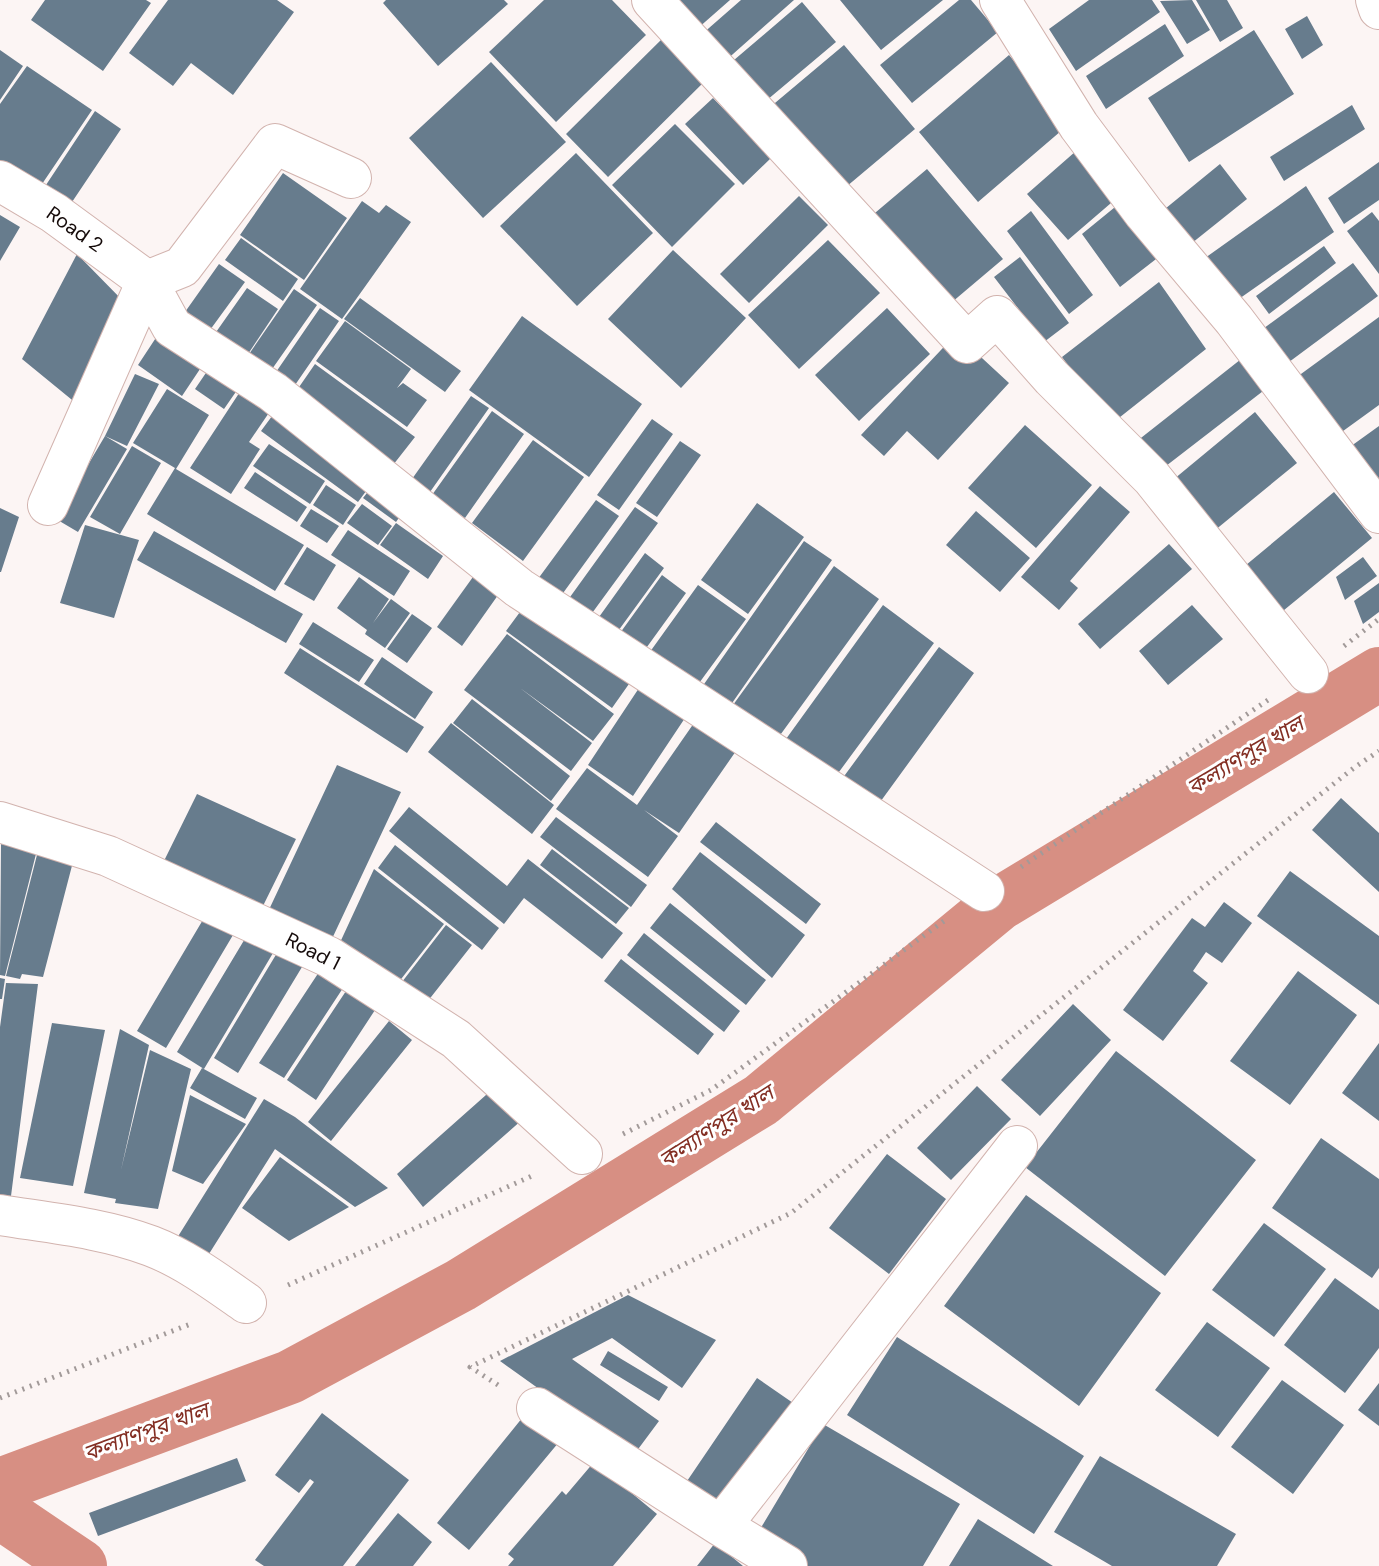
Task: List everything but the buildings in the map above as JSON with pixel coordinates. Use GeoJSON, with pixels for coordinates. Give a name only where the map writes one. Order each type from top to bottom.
{"type":"FeatureCollection","features":[{"type":"Feature","properties":{"kind":"street"},"geometry":{"type":"LineString","coordinates":[[652,0],[967,343],[997,316],[1052,378],[1152,478],[1308,673]]}},
{"type":"Feature","properties":{"kind":"street"},"geometry":{"type":"LineString","coordinates":[[1000,0],[1079,126],[1144,213],[1234,320],[1379,513]]}},
{"type":"Feature","properties":{"kind":"street"},"geometry":{"type":"LineString","coordinates":[[1376,0],[1379,9]]}},
{"type":"Feature","properties":{"kind":"street"},"geometry":{"type":"LineString","coordinates":[[48,505],[147,281],[182,267],[275,144],[351,178]]}},
{"type":"Feature","properties":{"kind":"street","name":"Road 2"},"geometry":{"type":"LineString","coordinates":[[0,181],[54,213],[147,281]]}},
{"type":"Feature","properties":{"kind":"street"},"geometry":{"type":"LineString","coordinates":[[147,281],[172,327],[273,392],[519,588],[984,891]]}},
{"type":"Feature","properties":{"kind":"street","name":"Road 1"},"geometry":{"type":"LineString","coordinates":[[0,822],[108,856],[329,957],[456,1039],[582,1154]]}},
{"type":"Feature","properties":{"kind":"street"},"geometry":{"type":"LineString","coordinates":[[721,1526],[1017,1146]]}},
{"type":"Feature","properties":{"kind":"street"},"geometry":{"type":"LineString","coordinates":[[0,1215],[86,1228],[151,1246],[208,1276],[246,1303]]}},
{"type":"Feature","properties":{"kind":"street"},"geometry":{"type":"LineString","coordinates":[[537,1408],[787,1566]]}},
{"type":"Feature","properties":{"kind":"path"},"geometry":{"type":"LineString","coordinates":[[0,1398],[246,1303],[582,1154],[711,1090],[984,891],[1308,673],[1379,619]]}},
{"type":"Feature","properties":{"kind":"path"},"geometry":{"type":"LineString","coordinates":[[537,1408],[470,1367],[791,1213],[1342,777],[1379,751]]}},
{"type":"Feature","properties":{"kind":"waterway","name":"কল্যাণপুর খাল"},"geometry":{"type":"LineString","coordinates":[[0,1485],[290,1377],[461,1285],[761,1100],[999,904],[1379,674]]}},
{"type":"Feature","properties":{"kind":"waterway"},"geometry":{"type":"LineString","coordinates":[[0,1512],[80,1566]]}}]}
